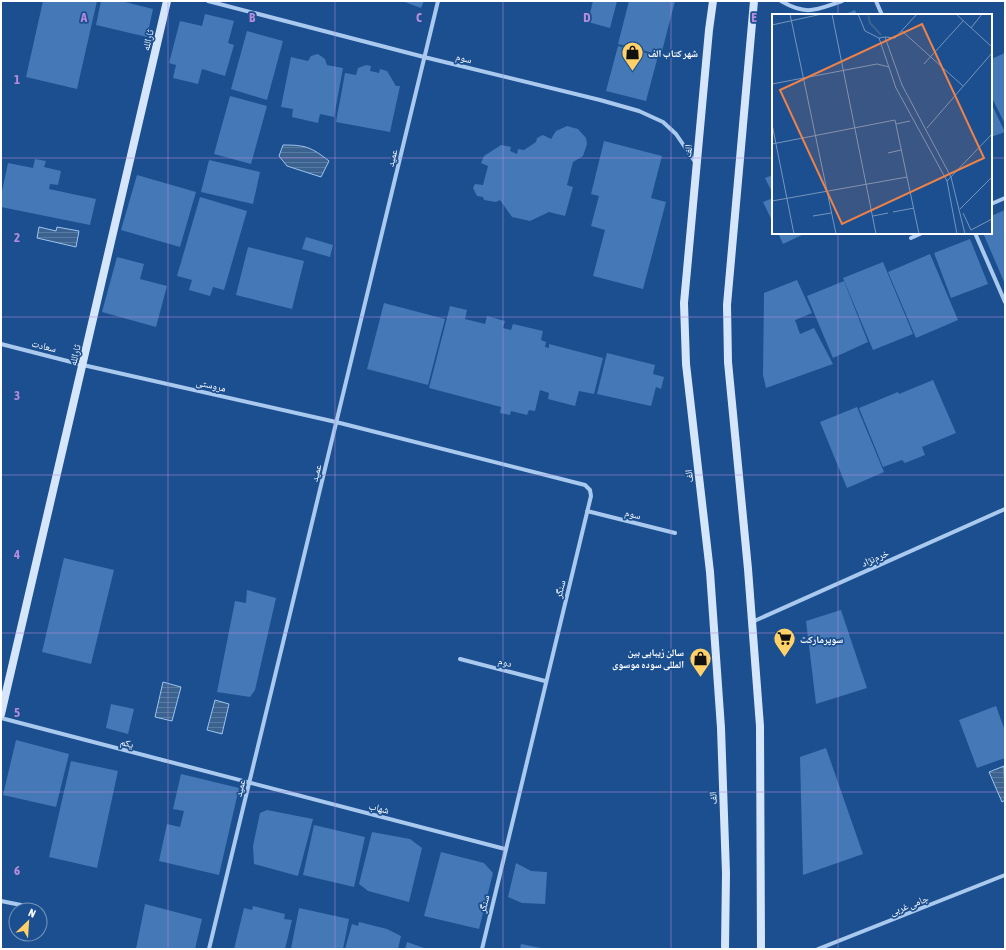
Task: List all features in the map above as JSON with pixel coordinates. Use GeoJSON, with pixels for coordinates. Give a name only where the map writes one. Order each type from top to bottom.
{"type":"FeatureCollection","features":[{"type":"Feature","properties":{"kind":"main road","name":"ثارالله"},"geometry":{"type":"LineString","coordinates":[[1,714],[168,1]]}},
{"type":"Feature","properties":{"kind":"main road","name":"الف"},"geometry":{"type":"LineString","coordinates":[[713,1],[696,164],[684,303],[686,356],[710,572],[720,720],[726,873],[725,949]]}},
{"type":"Feature","properties":{"kind":"main road"},"geometry":{"type":"LineString","coordinates":[[754,1],[726,305],[728,362],[760,726],[761,949]]}},
{"type":"Feature","properties":{"kind":"street","name":"سوم"},"geometry":{"type":"LineString","coordinates":[[208,1],[639,111],[663,122],[676,134],[696,164]]}},
{"type":"Feature","properties":{"kind":"street","name":"عمید"},"geometry":{"type":"LineString","coordinates":[[209,949],[438,1]]}},
{"type":"Feature","properties":{"kind":"street"},"geometry":{"type":"LineString","coordinates":[[781,1],[794,9],[812,11],[842,1]]}},
{"type":"Feature","properties":{"kind":"street"},"geometry":{"type":"LineString","coordinates":[[876,1],[882,14]]}},
{"type":"Feature","properties":{"kind":"street"},"geometry":{"type":"LineString","coordinates":[[992,204],[1005,198]]}},
{"type":"Feature","properties":{"kind":"street"},"geometry":{"type":"LineString","coordinates":[[911,238],[920,234]]}},
{"type":"Feature","properties":{"kind":"street"},"geometry":{"type":"LineString","coordinates":[[976,234],[1005,302]]}},
{"type":"Feature","properties":{"kind":"street","name":"سعادت"},"geometry":{"type":"LineString","coordinates":[[1,344],[83,365]]}},
{"type":"Feature","properties":{"kind":"street","name":"مروستی"},"geometry":{"type":"LineString","coordinates":[[83,365],[336,422]]}},
{"type":"Feature","properties":{"kind":"street","name":"سنگر"},"geometry":{"type":"LineString","coordinates":[[336,422],[585,485],[590,490],[587,512],[545,681],[482,949]]}},
{"type":"Feature","properties":{"kind":"street","name":"خرم‌نژاد"},"geometry":{"type":"LineString","coordinates":[[752,622],[1005,509]]}},
{"type":"Feature","properties":{"kind":"street","name":"سوم"},"geometry":{"type":"LineString","coordinates":[[587,512],[675,533]]}},
{"type":"Feature","properties":{"kind":"street","name":"دوم"},"geometry":{"type":"LineString","coordinates":[[460,659],[545,681]]}},
{"type":"Feature","properties":{"kind":"street","name":"یکم"},"geometry":{"type":"LineString","coordinates":[[1,718],[250,783]]}},
{"type":"Feature","properties":{"kind":"street","name":"شهاب"},"geometry":{"type":"LineString","coordinates":[[250,783],[505,849]]}},
{"type":"Feature","properties":{"kind":"street","name":"جامی غربی"},"geometry":{"type":"LineString","coordinates":[[818,949],[1005,875]]}},
{"type":"Feature","properties":{"kind":"water"},"geometry":{"type":"Polygon","coordinates":[[[283,145],[303,146],[313,150],[329,161],[321,177],[287,166],[279,156],[283,145]]]}},
{"type":"Feature","properties":{"kind":"water"},"geometry":{"type":"Polygon","coordinates":[[[39,227],[56,231],[57,227],[79,231],[76,247],[37,238],[39,227]]]}},
{"type":"Feature","properties":{"kind":"water"},"geometry":{"type":"Polygon","coordinates":[[[163,682],[181,687],[172,721],[155,717],[163,682]]]}},
{"type":"Feature","properties":{"kind":"water"},"geometry":{"type":"Polygon","coordinates":[[[215,700],[229,704],[222,734],[207,730],[215,700]]]}},
{"type":"Feature","properties":{"kind":"water"},"geometry":{"type":"Polygon","coordinates":[[[1004,766],[1005,800],[1002,802],[989,772],[1004,766]]]}},
{"type":"Feature","properties":{"kind":"building"},"geometry":{"type":"Polygon","coordinates":[[[43,1],[97,1],[77,89],[26,77],[43,1]]]}},
{"type":"Feature","properties":{"kind":"building"},"geometry":{"type":"Polygon","coordinates":[[[101,1],[121,1],[153,9],[147,37],[96,25],[101,1]]]}},
{"type":"Feature","properties":{"kind":"building"},"geometry":{"type":"Polygon","coordinates":[[[402,1],[424,1],[421,8],[402,1]]]}},
{"type":"Feature","properties":{"kind":"building"},"geometry":{"type":"Polygon","coordinates":[[[593,1],[617,1],[610,28],[588,22],[593,1]]]}},
{"type":"Feature","properties":{"kind":"building"},"geometry":{"type":"Polygon","coordinates":[[[629,1],[675,1],[661,55],[618,44],[629,1]]]}},
{"type":"Feature","properties":{"kind":"building"},"geometry":{"type":"Polygon","coordinates":[[[855,10],[857,14],[845,14],[855,10]]]}},
{"type":"Feature","properties":{"kind":"building"},"geometry":{"type":"Polygon","coordinates":[[[205,14],[234,21],[228,43],[234,45],[225,76],[202,69],[198,84],[173,78],[176,65],[169,63],[180,21],[202,26],[205,14]]]}},
{"type":"Feature","properties":{"kind":"building"},"geometry":{"type":"Polygon","coordinates":[[[247,31],[283,41],[267,100],[231,89],[247,31]]]}},
{"type":"Feature","properties":{"kind":"building","name":"شهر کتاب الف"},"geometry":{"type":"Polygon","coordinates":[[[618,46],[658,56],[646,101],[606,91],[618,46]]]}},
{"type":"Feature","properties":{"kind":"building"},"geometry":{"type":"Polygon","coordinates":[[[1005,53],[1005,124],[992,98],[992,59],[1005,53]]]}},
{"type":"Feature","properties":{"kind":"building"},"geometry":{"type":"Polygon","coordinates":[[[318,54],[325,59],[327,65],[343,68],[334,117],[320,114],[318,123],[292,117],[293,109],[281,107],[291,57],[308,61],[311,56],[318,54]]]}},
{"type":"Feature","properties":{"kind":"building"},"geometry":{"type":"Polygon","coordinates":[[[366,65],[371,66],[370,71],[379,73],[380,69],[387,71],[396,86],[400,86],[390,132],[336,122],[345,73],[356,75],[358,68],[366,65]]]}},
{"type":"Feature","properties":{"kind":"building"},"geometry":{"type":"Polygon","coordinates":[[[230,96],[267,106],[251,164],[214,154],[230,96]]]}},
{"type":"Feature","properties":{"kind":"building"},"geometry":{"type":"Polygon","coordinates":[[[992,105],[1005,132],[992,137],[992,105]]]}},
{"type":"Feature","properties":{"kind":"building"},"geometry":{"type":"Polygon","coordinates":[[[567,126],[578,129],[586,138],[587,144],[583,156],[573,162],[567,185],[573,187],[565,216],[549,212],[530,221],[512,217],[500,200],[496,202],[484,200],[483,197],[477,196],[473,188],[475,184],[483,185],[488,166],[481,163],[484,156],[501,145],[511,147],[510,151],[517,154],[518,149],[524,150],[536,142],[537,138],[543,135],[551,139],[556,131],[567,126]]]}},
{"type":"Feature","properties":{"kind":"building"},"geometry":{"type":"Polygon","coordinates":[[[604,141],[662,156],[651,198],[666,202],[643,289],[593,276],[605,230],[591,226],[599,196],[591,194],[604,141]]]}},
{"type":"Feature","properties":{"kind":"building"},"geometry":{"type":"Polygon","coordinates":[[[35,159],[46,161],[44,167],[61,171],[58,185],[50,184],[49,189],[96,199],[90,225],[1,207],[1,196],[8,163],[33,168],[35,159]]]}},
{"type":"Feature","properties":{"kind":"building"},"geometry":{"type":"Polygon","coordinates":[[[209,160],[260,172],[253,204],[201,192],[209,160]]]}},
{"type":"Feature","properties":{"kind":"building"},"geometry":{"type":"Polygon","coordinates":[[[137,175],[196,192],[180,247],[121,230],[137,175]]]}},
{"type":"Feature","properties":{"kind":"building"},"geometry":{"type":"Polygon","coordinates":[[[772,175],[772,192],[765,178],[772,175]]]}},
{"type":"Feature","properties":{"kind":"building"},"geometry":{"type":"Polygon","coordinates":[[[200,197],[247,211],[224,290],[213,287],[210,296],[189,290],[192,280],[177,276],[200,197]]]}},
{"type":"Feature","properties":{"kind":"building"},"geometry":{"type":"Polygon","coordinates":[[[772,198],[772,221],[763,202],[772,198]]]}},
{"type":"Feature","properties":{"kind":"building"},"geometry":{"type":"Polygon","coordinates":[[[1005,210],[1005,284],[983,234],[992,234],[992,216],[1005,210]]]}},
{"type":"Feature","properties":{"kind":"building"},"geometry":{"type":"Polygon","coordinates":[[[778,234],[804,234],[783,244],[778,234]]]}},
{"type":"Feature","properties":{"kind":"building"},"geometry":{"type":"Polygon","coordinates":[[[306,237],[333,245],[330,257],[302,249],[306,237]]]}},
{"type":"Feature","properties":{"kind":"building"},"geometry":{"type":"Polygon","coordinates":[[[970,239],[988,284],[951,298],[934,253],[970,239]]]}},
{"type":"Feature","properties":{"kind":"building"},"geometry":{"type":"Polygon","coordinates":[[[248,247],[304,261],[292,309],[236,295],[248,247]]]}},
{"type":"Feature","properties":{"kind":"building"},"geometry":{"type":"Polygon","coordinates":[[[930,254],[958,320],[916,338],[888,272],[930,254]]]}},
{"type":"Feature","properties":{"kind":"building"},"geometry":{"type":"Polygon","coordinates":[[[117,257],[144,264],[140,279],[167,286],[156,327],[102,312],[117,257]]]}},
{"type":"Feature","properties":{"kind":"building"},"geometry":{"type":"Polygon","coordinates":[[[883,262],[913,334],[873,350],[843,278],[883,262]]]}},
{"type":"Feature","properties":{"kind":"building"},"geometry":{"type":"Polygon","coordinates":[[[797,280],[812,313],[795,320],[800,334],[814,328],[833,364],[766,388],[763,375],[764,293],[797,280]]]}},
{"type":"Feature","properties":{"kind":"building"},"geometry":{"type":"Polygon","coordinates":[[[844,281],[868,342],[833,358],[807,296],[844,281]]]}},
{"type":"Feature","properties":{"kind":"building"},"geometry":{"type":"Polygon","coordinates":[[[384,303],[445,319],[428,385],[367,369],[384,303]]]}},
{"type":"Feature","properties":{"kind":"building"},"geometry":{"type":"Polygon","coordinates":[[[450,306],[467,310],[465,319],[485,324],[487,316],[505,321],[503,328],[511,330],[513,324],[543,331],[541,340],[546,342],[545,347],[549,348],[549,344],[603,358],[594,394],[579,391],[575,406],[548,399],[549,393],[540,390],[535,411],[529,410],[527,415],[511,411],[510,415],[500,413],[501,407],[429,388],[450,306]]]}},
{"type":"Feature","properties":{"kind":"building"},"geometry":{"type":"Polygon","coordinates":[[[607,353],[655,365],[653,374],[664,377],[661,389],[656,387],[651,406],[597,394],[607,353]]]}},
{"type":"Feature","properties":{"kind":"building"},"geometry":{"type":"Polygon","coordinates":[[[933,380],[956,433],[922,447],[925,455],[905,463],[902,460],[883,467],[859,408],[933,380]]]}},
{"type":"Feature","properties":{"kind":"building"},"geometry":{"type":"Polygon","coordinates":[[[857,407],[884,472],[847,488],[820,422],[857,407]]]}},
{"type":"Feature","properties":{"kind":"building"},"geometry":{"type":"Polygon","coordinates":[[[64,558],[114,570],[91,664],[42,652],[64,558]]]}},
{"type":"Feature","properties":{"kind":"building"},"geometry":{"type":"Polygon","coordinates":[[[247,590],[276,598],[255,690],[250,697],[217,692],[235,601],[246,603],[247,590]]]}},
{"type":"Feature","properties":{"kind":"building"},"geometry":{"type":"Polygon","coordinates":[[[841,610],[867,688],[816,704],[806,621],[841,610]]]}},
{"type":"Feature","properties":{"kind":"building"},"geometry":{"type":"Polygon","coordinates":[[[111,704],[134,709],[128,734],[106,728],[111,704]]]}},
{"type":"Feature","properties":{"kind":"building"},"geometry":{"type":"Polygon","coordinates":[[[996,706],[1005,731],[1005,758],[977,768],[959,720],[996,706]]]}},
{"type":"Feature","properties":{"kind":"building"},"geometry":{"type":"Polygon","coordinates":[[[16,740],[69,754],[56,807],[3,795],[16,740]]]}},
{"type":"Feature","properties":{"kind":"building"},"geometry":{"type":"Polygon","coordinates":[[[826,748],[863,854],[803,875],[800,757],[826,748]]]}},
{"type":"Feature","properties":{"kind":"building"},"geometry":{"type":"Polygon","coordinates":[[[71,761],[118,771],[97,868],[49,857],[71,761]]]}},
{"type":"Feature","properties":{"kind":"building"},"geometry":{"type":"Polygon","coordinates":[[[181,774],[239,788],[219,875],[159,861],[167,824],[180,827],[184,811],[173,809],[181,774]]]}},
{"type":"Feature","properties":{"kind":"building"},"geometry":{"type":"Polygon","coordinates":[[[267,810],[313,819],[298,876],[254,864],[253,846],[260,813],[267,810]]]}},
{"type":"Feature","properties":{"kind":"building"},"geometry":{"type":"Polygon","coordinates":[[[314,825],[365,837],[354,887],[303,875],[314,825]]]}},
{"type":"Feature","properties":{"kind":"building"},"geometry":{"type":"Polygon","coordinates":[[[372,832],[410,839],[422,848],[409,902],[368,891],[359,884],[372,832]]]}},
{"type":"Feature","properties":{"kind":"building"},"geometry":{"type":"Polygon","coordinates":[[[441,852],[484,863],[493,873],[479,929],[424,916],[441,852]]]}},
{"type":"Feature","properties":{"kind":"building"},"geometry":{"type":"Polygon","coordinates":[[[516,863],[531,871],[547,872],[545,904],[522,903],[508,897],[516,863]]]}},
{"type":"Feature","properties":{"kind":"building"},"geometry":{"type":"Polygon","coordinates":[[[145,904],[202,919],[195,949],[136,949],[145,904]]]}},
{"type":"Feature","properties":{"kind":"building"},"geometry":{"type":"Polygon","coordinates":[[[253,906],[285,914],[284,919],[292,920],[285,949],[234,949],[244,908],[252,910],[253,906]]]}},
{"type":"Feature","properties":{"kind":"building"},"geometry":{"type":"Polygon","coordinates":[[[299,908],[349,919],[343,949],[291,949],[299,908]]]}},
{"type":"Feature","properties":{"kind":"building"},"geometry":{"type":"Polygon","coordinates":[[[359,922],[387,929],[401,936],[398,949],[345,949],[352,924],[358,926],[359,922]]]}},
{"type":"Feature","properties":{"kind":"building"},"geometry":{"type":"Polygon","coordinates":[[[407,942],[427,949],[405,949],[407,942]]]}},
{"type":"Feature","properties":{"kind":"building"},"geometry":{"type":"Polygon","coordinates":[[[521,944],[541,948],[541,949],[520,949],[521,944]]]}},
{"type":"Feature","properties":{"kind":"place","name":"شهر کتاب الف"},"geometry":{"type":"Point","coordinates":[632,72]}},
{"type":"Feature","properties":{"kind":"place","name":"سوپرمارکت"},"geometry":{"type":"Point","coordinates":[785,658]}},
{"type":"Feature","properties":{"kind":"place","name":"سالن زیبایی بین المللی سوده موسوی"},"geometry":{"type":"Point","coordinates":[700,678]}}]}
